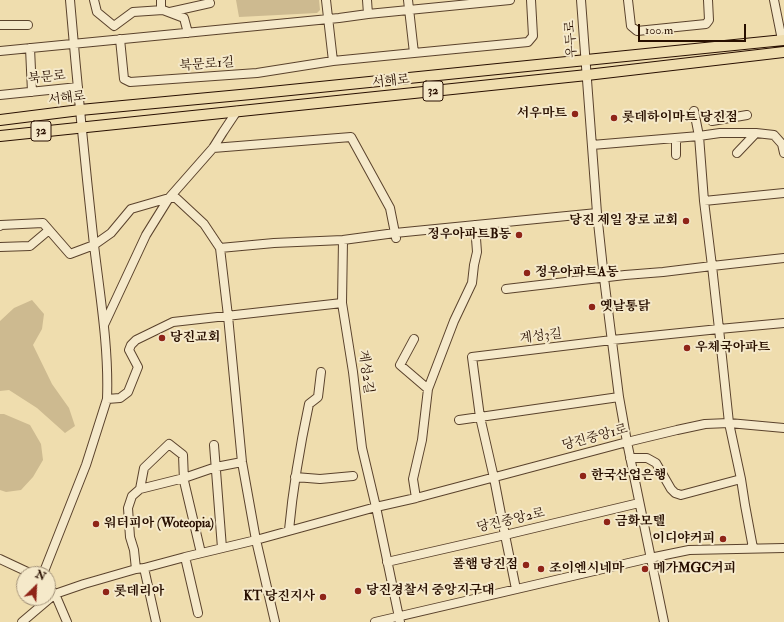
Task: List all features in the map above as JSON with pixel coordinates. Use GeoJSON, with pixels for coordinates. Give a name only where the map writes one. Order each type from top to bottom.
{"type":"FeatureCollection","features":[{"type":"Feature","properties":{"kind":"main road","name":"서해로"},"geometry":{"type":"LineString","coordinates":[[0,120],[80,110],[783,40]]}},
{"type":"Feature","properties":{"kind":"main road","name":"서해로"},"geometry":{"type":"LineString","coordinates":[[0,136],[587,76],[784,52]]}},
{"type":"Feature","properties":{"kind":"street","name":"북문로"},"geometry":{"type":"LineString","coordinates":[[0,95],[78,87],[70,0]]}},
{"type":"Feature","properties":{"kind":"street"},"geometry":{"type":"LineString","coordinates":[[94,0],[97,12],[114,26],[133,12],[166,11],[210,3]]}},
{"type":"Feature","properties":{"kind":"street"},"geometry":{"type":"LineString","coordinates":[[160,0],[161,8],[184,18],[188,32]]}},
{"type":"Feature","properties":{"kind":"street"},"geometry":{"type":"LineString","coordinates":[[326,0],[333,61]]}},
{"type":"Feature","properties":{"kind":"street"},"geometry":{"type":"LineString","coordinates":[[367,0],[368,14]]}},
{"type":"Feature","properties":{"kind":"street"},"geometry":{"type":"LineString","coordinates":[[408,0],[414,53]]}},
{"type":"Feature","properties":{"kind":"street"},"geometry":{"type":"LineString","coordinates":[[0,51],[188,32],[328,20],[409,10],[450,3],[510,0]]}},
{"type":"Feature","properties":{"kind":"street","name":"북문로1길"},"geometry":{"type":"LineString","coordinates":[[120,39],[124,79],[130,82],[251,73],[333,61],[528,42],[533,36],[531,0]]}},
{"type":"Feature","properties":{"kind":"street","name":"우두로"},"geometry":{"type":"LineString","coordinates":[[581,0],[587,76]]}},
{"type":"Feature","properties":{"kind":"street"},"geometry":{"type":"LineString","coordinates":[[628,0],[630,26],[637,31],[706,24],[709,20],[708,0]]}},
{"type":"Feature","properties":{"kind":"street"},"geometry":{"type":"LineString","coordinates":[[774,0],[783,40]]}},
{"type":"Feature","properties":{"kind":"street"},"geometry":{"type":"LineString","coordinates":[[0,26],[28,24]]}},
{"type":"Feature","properties":{"kind":"street"},"geometry":{"type":"LineString","coordinates":[[783,40],[784,29]]}},
{"type":"Feature","properties":{"kind":"street"},"geometry":{"type":"LineString","coordinates":[[30,48],[32,92]]}},
{"type":"Feature","properties":{"kind":"street"},"geometry":{"type":"LineString","coordinates":[[587,76],[597,213],[619,397],[664,622]]}},
{"type":"Feature","properties":{"kind":"street"},"geometry":{"type":"LineString","coordinates":[[46,566],[86,466],[107,399],[108,377],[104,326],[78,87]]}},
{"type":"Feature","properties":{"kind":"street"},"geometry":{"type":"LineString","coordinates":[[104,326],[146,235],[169,198],[213,148],[237,111]]}},
{"type":"Feature","properties":{"kind":"street"},"geometry":{"type":"LineString","coordinates":[[694,111],[699,136],[704,201],[729,423],[741,479],[753,548]]}},
{"type":"Feature","properties":{"kind":"street"},"geometry":{"type":"LineString","coordinates":[[712,121],[747,115]]}},
{"type":"Feature","properties":{"kind":"street"},"geometry":{"type":"LineString","coordinates":[[720,133],[723,119]]}},
{"type":"Feature","properties":{"kind":"street"},"geometry":{"type":"LineString","coordinates":[[592,145],[720,133],[756,133],[774,135],[782,144],[784,154]]}},
{"type":"Feature","properties":{"kind":"street"},"geometry":{"type":"LineString","coordinates":[[737,153],[756,133]]}},
{"type":"Feature","properties":{"kind":"street"},"geometry":{"type":"LineString","coordinates":[[213,148],[351,136],[390,208],[396,235]]}},
{"type":"Feature","properties":{"kind":"street"},"geometry":{"type":"LineString","coordinates":[[676,138],[676,155]]}},
{"type":"Feature","properties":{"kind":"street"},"geometry":{"type":"LineString","coordinates":[[704,201],[784,193]]}},
{"type":"Feature","properties":{"kind":"street"},"geometry":{"type":"LineString","coordinates":[[0,226],[43,223],[70,254],[94,244],[111,233],[131,209],[169,198],[176,198],[204,224],[220,248],[242,462],[256,540],[275,622]]}},
{"type":"Feature","properties":{"kind":"street"},"geometry":{"type":"LineString","coordinates":[[220,248],[274,243],[343,240],[597,213]]}},
{"type":"Feature","properties":{"kind":"street"},"geometry":{"type":"LineString","coordinates":[[416,498],[413,479],[422,440],[428,389],[454,321],[472,283],[477,252],[475,225]]}},
{"type":"Feature","properties":{"kind":"street"},"geometry":{"type":"LineString","coordinates":[[0,248],[30,246],[49,230]]}},
{"type":"Feature","properties":{"kind":"street","name":"계성2길"},"geometry":{"type":"LineString","coordinates":[[343,240],[342,303],[353,372],[362,448],[376,507]]}},
{"type":"Feature","properties":{"kind":"street"},"geometry":{"type":"LineString","coordinates":[[506,289],[784,258]]}},
{"type":"Feature","properties":{"kind":"street"},"geometry":{"type":"LineString","coordinates":[[107,399],[120,398],[128,392],[138,367],[129,350],[131,345],[136,340],[173,322],[342,303]]}},
{"type":"Feature","properties":{"kind":"street","name":"계성3길"},"geometry":{"type":"LineString","coordinates":[[480,417],[472,357],[612,340],[784,324]]}},
{"type":"Feature","properties":{"kind":"street"},"geometry":{"type":"LineString","coordinates":[[414,339],[400,365],[428,389]]}},
{"type":"Feature","properties":{"kind":"street"},"geometry":{"type":"LineString","coordinates":[[290,530],[295,477],[300,448],[310,404],[318,397],[321,372]]}},
{"type":"Feature","properties":{"kind":"street"},"geometry":{"type":"LineString","coordinates":[[459,420],[619,397]]}},
{"type":"Feature","properties":{"kind":"street"},"geometry":{"type":"LineString","coordinates":[[480,417],[494,478],[504,535],[516,589]]}},
{"type":"Feature","properties":{"kind":"street","name":"당진중앙1로"},"geometry":{"type":"LineString","coordinates":[[56,594],[84,584],[185,557],[256,540],[376,507],[677,430],[705,424],[729,423],[784,428]]}},
{"type":"Feature","properties":{"kind":"street"},"geometry":{"type":"LineString","coordinates":[[140,489],[144,468],[169,444],[182,454],[184,478],[202,553]]}},
{"type":"Feature","properties":{"kind":"street"},"geometry":{"type":"LineString","coordinates":[[214,445],[222,548]]}},
{"type":"Feature","properties":{"kind":"street"},"geometry":{"type":"LineString","coordinates":[[630,458],[647,458],[656,463],[671,489],[675,493],[681,495],[741,479]]}},
{"type":"Feature","properties":{"kind":"street"},"geometry":{"type":"LineString","coordinates":[[156,622],[130,537],[128,508],[132,496],[140,489],[184,478],[216,467],[242,462]]}},
{"type":"Feature","properties":{"kind":"street"},"geometry":{"type":"LineString","coordinates":[[295,477],[320,479],[353,476]]}},
{"type":"Feature","properties":{"kind":"street","name":"당진중앙2로"},"geometry":{"type":"LineString","coordinates":[[387,562],[639,503]]}},
{"type":"Feature","properties":{"kind":"street"},"geometry":{"type":"LineString","coordinates":[[376,507],[399,619]]}},
{"type":"Feature","properties":{"kind":"street"},"geometry":{"type":"LineString","coordinates":[[375,622],[399,619],[516,589],[689,550],[784,548]]}},
{"type":"Feature","properties":{"kind":"street"},"geometry":{"type":"LineString","coordinates":[[185,557],[198,613]]}},
{"type":"Feature","properties":{"kind":"street"},"geometry":{"type":"LineString","coordinates":[[0,559],[16,566]]}},
{"type":"Feature","properties":{"kind":"street"},"geometry":{"type":"LineString","coordinates":[[56,596],[67,622]]}},
{"type":"Feature","properties":{"kind":"street","name":"당진중앙1로"},"geometry":{"type":"LineString","coordinates":[[22,622],[41,606]]}},
{"type":"Feature","properties":{"kind":"shaded area"},"geometry":{"type":"Polygon","coordinates":[[[236,0],[319,0],[320,10],[317,13],[239,17],[236,0]]]}},
{"type":"Feature","properties":{"kind":"shaded area"},"geometry":{"type":"Polygon","coordinates":[[[32,300],[44,314],[42,329],[33,345],[52,384],[69,408],[75,426],[65,433],[37,408],[9,390],[0,391],[0,321],[14,308],[32,300]]]}},
{"type":"Feature","properties":{"kind":"shaded area"},"geometry":{"type":"Polygon","coordinates":[[[0,414],[4,414],[30,425],[41,444],[43,460],[33,477],[21,490],[6,492],[0,490],[0,414]]]}},
{"type":"Feature","properties":{"kind":"place","name":"서우마트"},"geometry":{"type":"Point","coordinates":[575,114]}},
{"type":"Feature","properties":{"kind":"place","name":"롯데하이마트 당진점"},"geometry":{"type":"Point","coordinates":[614,118]}},
{"type":"Feature","properties":{"kind":"place","name":"당진 제일 장로 교회"},"geometry":{"type":"Point","coordinates":[686,221]}},
{"type":"Feature","properties":{"kind":"place","name":"정우아파트B동"},"geometry":{"type":"Point","coordinates":[519,235]}},
{"type":"Feature","properties":{"kind":"place","name":"정우아파트A동"},"geometry":{"type":"Point","coordinates":[527,273]}},
{"type":"Feature","properties":{"kind":"place","name":"옛날통닭"},"geometry":{"type":"Point","coordinates":[592,307]}},
{"type":"Feature","properties":{"kind":"place","name":"당진교회"},"geometry":{"type":"Point","coordinates":[162,338]}},
{"type":"Feature","properties":{"kind":"place","name":"우체국아파트"},"geometry":{"type":"Point","coordinates":[687,348]}},
{"type":"Feature","properties":{"kind":"place","name":"한국산업은행"},"geometry":{"type":"Point","coordinates":[583,476]}},
{"type":"Feature","properties":{"kind":"place","name":"금화모텔"},"geometry":{"type":"Point","coordinates":[607,522]}},
{"type":"Feature","properties":{"kind":"place","name":"워터피아 (Woteopia)"},"geometry":{"type":"Point","coordinates":[96,524]}},
{"type":"Feature","properties":{"kind":"place","name":"이디야커피"},"geometry":{"type":"Point","coordinates":[723,539]}},
{"type":"Feature","properties":{"kind":"place","name":"폴햄 당진점"},"geometry":{"type":"Point","coordinates":[526,565]}},
{"type":"Feature","properties":{"kind":"place","name":"조이엔시네마"},"geometry":{"type":"Point","coordinates":[541,569]}},
{"type":"Feature","properties":{"kind":"place","name":"메가MGC커피"},"geometry":{"type":"Point","coordinates":[645,569]}},
{"type":"Feature","properties":{"kind":"place","name":"당진경찰서 중앙지구대"},"geometry":{"type":"Point","coordinates":[358,591]}},
{"type":"Feature","properties":{"kind":"place","name":"롯데리아"},"geometry":{"type":"Point","coordinates":[106,592]}},
{"type":"Feature","properties":{"kind":"place","name":"KT 당진지사"},"geometry":{"type":"Point","coordinates":[323,597]}}]}
